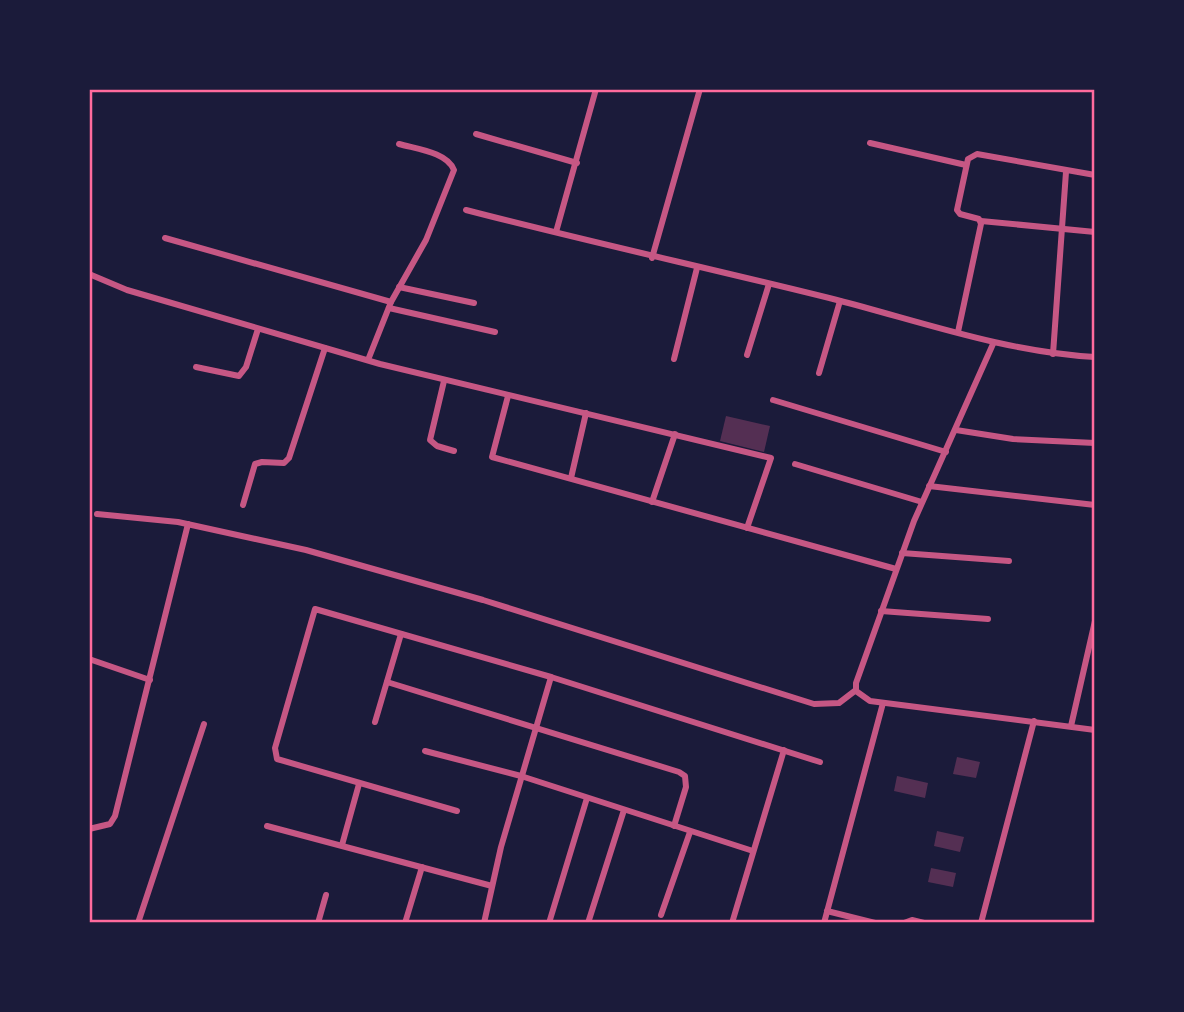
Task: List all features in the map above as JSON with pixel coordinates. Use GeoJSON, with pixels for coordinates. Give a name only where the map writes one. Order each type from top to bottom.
{"type":"FeatureCollection","features":[{"type":"Feature","properties":{"kind":"street"},"geometry":{"type":"LineString","coordinates":[[556,232],[596,89]]}},
{"type":"Feature","properties":{"kind":"street"},"geometry":{"type":"LineString","coordinates":[[652,258],[700,89]]}},
{"type":"Feature","properties":{"kind":"street"},"geometry":{"type":"LineString","coordinates":[[476,134],[576,163]]}},
{"type":"Feature","properties":{"kind":"street"},"geometry":{"type":"LineString","coordinates":[[870,143],[966,165]]}},
{"type":"Feature","properties":{"kind":"street"},"geometry":{"type":"LineString","coordinates":[[368,360],[390,305],[423,246],[454,170],[441,156],[399,144]]}},
{"type":"Feature","properties":{"kind":"street"},"geometry":{"type":"LineString","coordinates":[[1095,175],[971,155],[966,165],[957,210],[981,221],[1095,232]]}},
{"type":"Feature","properties":{"kind":"street"},"geometry":{"type":"LineString","coordinates":[[1053,354],[1066,172]]}},
{"type":"Feature","properties":{"kind":"street"},"geometry":{"type":"LineString","coordinates":[[466,209],[652,258],[840,301],[993,344],[1053,354],[1095,357]]}},
{"type":"Feature","properties":{"kind":"street"},"geometry":{"type":"LineString","coordinates":[[958,332],[981,221]]}},
{"type":"Feature","properties":{"kind":"street"},"geometry":{"type":"LineString","coordinates":[[165,238],[390,305],[495,332]]}},
{"type":"Feature","properties":{"kind":"street"},"geometry":{"type":"LineString","coordinates":[[674,359],[697,268]]}},
{"type":"Feature","properties":{"kind":"street"},"geometry":{"type":"LineString","coordinates":[[89,274],[127,290],[258,330],[444,381],[675,433],[772,458],[747,528]]}},
{"type":"Feature","properties":{"kind":"street"},"geometry":{"type":"LineString","coordinates":[[747,355],[769,284]]}},
{"type":"Feature","properties":{"kind":"street"},"geometry":{"type":"LineString","coordinates":[[399,287],[474,303]]}},
{"type":"Feature","properties":{"kind":"street"},"geometry":{"type":"LineString","coordinates":[[819,373],[840,301]]}},
{"type":"Feature","properties":{"kind":"street"},"geometry":{"type":"LineString","coordinates":[[195,368],[230,377],[239,376],[246,366],[258,330]]}},
{"type":"Feature","properties":{"kind":"street"},"geometry":{"type":"LineString","coordinates":[[97,514],[188,524],[296,548],[483,600],[814,704],[839,703],[856,690],[881,611],[922,502],[993,344]]}},
{"type":"Feature","properties":{"kind":"street"},"geometry":{"type":"LineString","coordinates":[[243,505],[255,464],[262,461],[284,463],[289,458],[325,348]]}},
{"type":"Feature","properties":{"kind":"street"},"geometry":{"type":"LineString","coordinates":[[444,381],[430,440],[437,446],[454,451]]}},
{"type":"Feature","properties":{"kind":"street"},"geometry":{"type":"LineString","coordinates":[[508,396],[492,457],[896,569]]}},
{"type":"Feature","properties":{"kind":"street"},"geometry":{"type":"LineString","coordinates":[[773,400],[946,452]]}},
{"type":"Feature","properties":{"kind":"street"},"geometry":{"type":"LineString","coordinates":[[571,478],[586,413]]}},
{"type":"Feature","properties":{"kind":"street"},"geometry":{"type":"LineString","coordinates":[[956,430],[1013,439],[1095,443]]}},
{"type":"Feature","properties":{"kind":"street"},"geometry":{"type":"LineString","coordinates":[[652,502],[675,433]]}},
{"type":"Feature","properties":{"kind":"street"},"geometry":{"type":"LineString","coordinates":[[795,464],[922,502]]}},
{"type":"Feature","properties":{"kind":"street"},"geometry":{"type":"LineString","coordinates":[[929,486],[1095,505]]}},
{"type":"Feature","properties":{"kind":"street"},"geometry":{"type":"LineString","coordinates":[[89,829],[113,821],[188,524]]}},
{"type":"Feature","properties":{"kind":"street"},"geometry":{"type":"LineString","coordinates":[[902,553],[1009,561]]}},
{"type":"Feature","properties":{"kind":"street"},"geometry":{"type":"LineString","coordinates":[[457,811],[277,759],[275,748],[315,609],[551,677],[820,762]]}},
{"type":"Feature","properties":{"kind":"street"},"geometry":{"type":"LineString","coordinates":[[881,611],[988,619]]}},
{"type":"Feature","properties":{"kind":"street"},"geometry":{"type":"LineString","coordinates":[[1071,726],[1095,621]]}},
{"type":"Feature","properties":{"kind":"street"},"geometry":{"type":"LineString","coordinates":[[375,722],[401,634]]}},
{"type":"Feature","properties":{"kind":"street"},"geometry":{"type":"LineString","coordinates":[[89,659],[150,680]]}},
{"type":"Feature","properties":{"kind":"street"},"geometry":{"type":"LineString","coordinates":[[484,923],[521,776],[551,677]]}},
{"type":"Feature","properties":{"kind":"street"},"geometry":{"type":"LineString","coordinates":[[387,682],[535,726],[685,776],[686,787],[674,826]]}},
{"type":"Feature","properties":{"kind":"street"},"geometry":{"type":"LineString","coordinates":[[856,690],[860,697],[883,703],[1095,730]]}},
{"type":"Feature","properties":{"kind":"street"},"geometry":{"type":"LineString","coordinates":[[824,923],[883,703]]}},
{"type":"Feature","properties":{"kind":"street"},"geometry":{"type":"LineString","coordinates":[[981,923],[1034,721]]}},
{"type":"Feature","properties":{"kind":"street"},"geometry":{"type":"LineString","coordinates":[[138,923],[204,724]]}},
{"type":"Feature","properties":{"kind":"street"},"geometry":{"type":"LineString","coordinates":[[732,923],[784,750]]}},
{"type":"Feature","properties":{"kind":"street"},"geometry":{"type":"LineString","coordinates":[[425,751],[521,776],[753,851]]}},
{"type":"Feature","properties":{"kind":"street"},"geometry":{"type":"LineString","coordinates":[[342,845],[359,783]]}},
{"type":"Feature","properties":{"kind":"street"},"geometry":{"type":"LineString","coordinates":[[549,923],[587,798]]}},
{"type":"Feature","properties":{"kind":"street"},"geometry":{"type":"LineString","coordinates":[[588,923],[624,810]]}},
{"type":"Feature","properties":{"kind":"street"},"geometry":{"type":"LineString","coordinates":[[267,826],[492,886]]}},
{"type":"Feature","properties":{"kind":"street"},"geometry":{"type":"LineString","coordinates":[[661,915],[690,832]]}},
{"type":"Feature","properties":{"kind":"street"},"geometry":{"type":"LineString","coordinates":[[405,923],[422,867]]}},
{"type":"Feature","properties":{"kind":"street"},"geometry":{"type":"LineString","coordinates":[[318,923],[326,895]]}},
{"type":"Feature","properties":{"kind":"street"},"geometry":{"type":"LineString","coordinates":[[827,911],[875,923]]}},
{"type":"Feature","properties":{"kind":"street"},"geometry":{"type":"LineString","coordinates":[[904,923],[912,919],[924,923]]}},
{"type":"Feature","properties":{"kind":"building"},"geometry":{"type":"Polygon","coordinates":[[[726,416],[770,426],[764,452],[720,441],[726,416]]]}},
{"type":"Feature","properties":{"kind":"building"},"geometry":{"type":"Polygon","coordinates":[[[957,757],[980,762],[976,778],[953,774],[957,757]]]}},
{"type":"Feature","properties":{"kind":"building"},"geometry":{"type":"Polygon","coordinates":[[[897,776],[928,783],[925,798],[894,791],[897,776]]]}},
{"type":"Feature","properties":{"kind":"building"},"geometry":{"type":"Polygon","coordinates":[[[937,831],[964,837],[960,852],[934,846],[937,831]]]}},
{"type":"Feature","properties":{"kind":"building"},"geometry":{"type":"Polygon","coordinates":[[[931,868],[956,873],[953,887],[928,882],[931,868]]]}}]}
